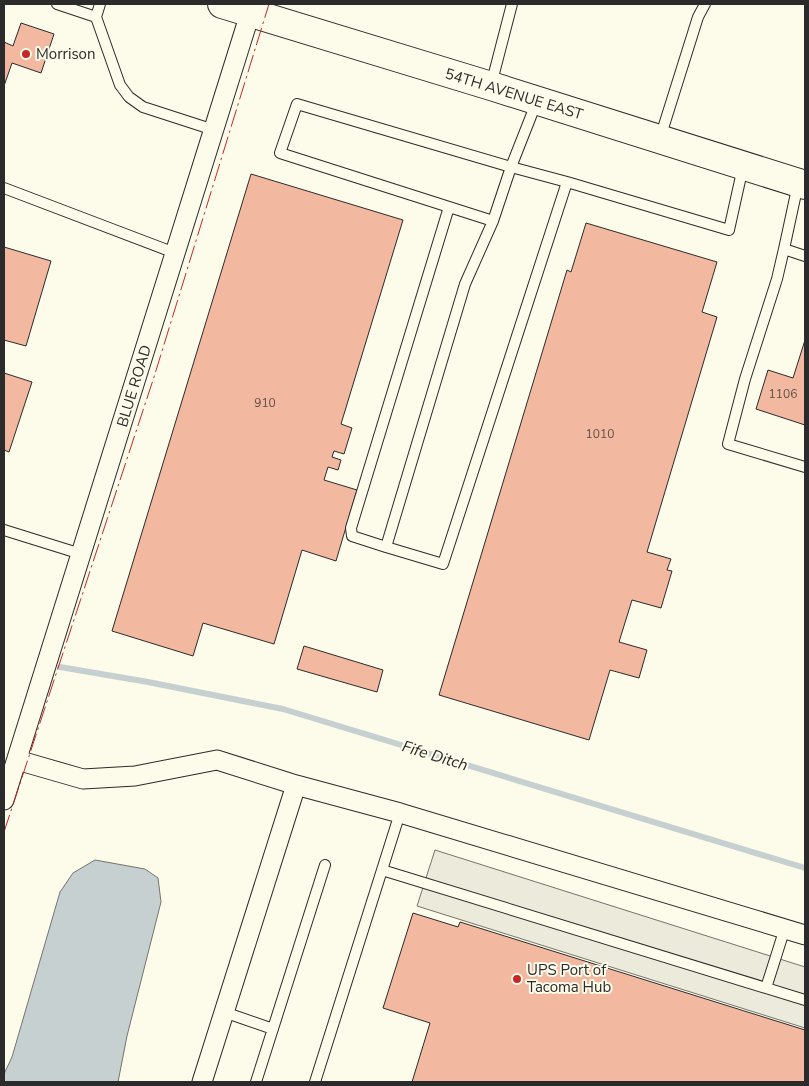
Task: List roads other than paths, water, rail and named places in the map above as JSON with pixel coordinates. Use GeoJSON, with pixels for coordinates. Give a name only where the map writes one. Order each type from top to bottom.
{"type":"FeatureCollection","features":[{"type":"Feature","properties":{"kind":"main road","name":"54TH AVENUE EAST"},"geometry":{"type":"LineString","coordinates":[[222,4],[252,8],[802,184]]}},
{"type":"Feature","properties":{"kind":"street","name":"BLUE ROAD"},"geometry":{"type":"LineString","coordinates":[[4,800],[10,759],[81,554],[252,8]]}},
{"type":"Feature","properties":{"kind":"street"},"geometry":{"type":"LineString","coordinates":[[10,759],[83,779],[135,776],[217,760],[805,935]]}},
{"type":"Feature","properties":{"kind":"street"},"geometry":{"type":"LineString","coordinates":[[202,1082],[296,785]]}},
{"type":"Feature","properties":{"kind":"lane"},"geometry":{"type":"LineString","coordinates":[[57,4],[96,17]]}},
{"type":"Feature","properties":{"kind":"lane"},"geometry":{"type":"LineString","coordinates":[[100,4],[96,17],[120,85],[129,96],[142,107],[214,130]]}},
{"type":"Feature","properties":{"kind":"lane"},"geometry":{"type":"LineString","coordinates":[[491,86],[512,4]]}},
{"type":"Feature","properties":{"kind":"lane"},"geometry":{"type":"LineString","coordinates":[[660,139],[698,16],[705,4]]}},
{"type":"Feature","properties":{"kind":"lane"},"geometry":{"type":"LineString","coordinates":[[386,547],[464,284],[493,221],[510,167],[538,101]]}},
{"type":"Feature","properties":{"kind":"lane"},"geometry":{"type":"LineString","coordinates":[[493,221],[280,153],[297,104],[729,230],[744,166]]}},
{"type":"Feature","properties":{"kind":"lane"},"geometry":{"type":"LineString","coordinates":[[450,207],[351,528],[352,536],[443,564],[567,182]]}},
{"type":"Feature","properties":{"kind":"lane"},"geometry":{"type":"LineString","coordinates":[[802,184],[777,278],[745,379],[728,444],[805,467]]}},
{"type":"Feature","properties":{"kind":"lane"},"geometry":{"type":"LineString","coordinates":[[4,188],[175,253]]}},
{"type":"Feature","properties":{"kind":"lane"},"geometry":{"type":"LineString","coordinates":[[784,249],[805,256]]}},
{"type":"Feature","properties":{"kind":"lane"},"geometry":{"type":"LineString","coordinates":[[4,530],[81,554]]}},
{"type":"Feature","properties":{"kind":"lane"},"geometry":{"type":"LineString","coordinates":[[315,1082],[400,813]]}},
{"type":"Feature","properties":{"kind":"lane"},"geometry":{"type":"LineString","coordinates":[[256,1082],[325,865]]}},
{"type":"Feature","properties":{"kind":"lane"},"geometry":{"type":"LineString","coordinates":[[382,870],[805,1000]]}},
{"type":"Feature","properties":{"kind":"lane"},"geometry":{"type":"LineString","coordinates":[[766,988],[785,928]]}},
{"type":"Feature","properties":{"kind":"lane"},"geometry":{"type":"LineString","coordinates":[[224,1012],[273,1029]]}},
{"type":"Feature","properties":{"kind":"waterway","name":"Fife Ditch"},"geometry":{"type":"LineString","coordinates":[[60,667],[148,682],[283,709],[805,868]]}},
{"type":"Feature","properties":{"kind":"place","name":"Morrison"},"geometry":{"type":"Point","coordinates":[26,54]}},
{"type":"Feature","properties":{"kind":"place","name":"UPS Port of Tacoma Hub"},"geometry":{"type":"Point","coordinates":[517,979]}}]}
